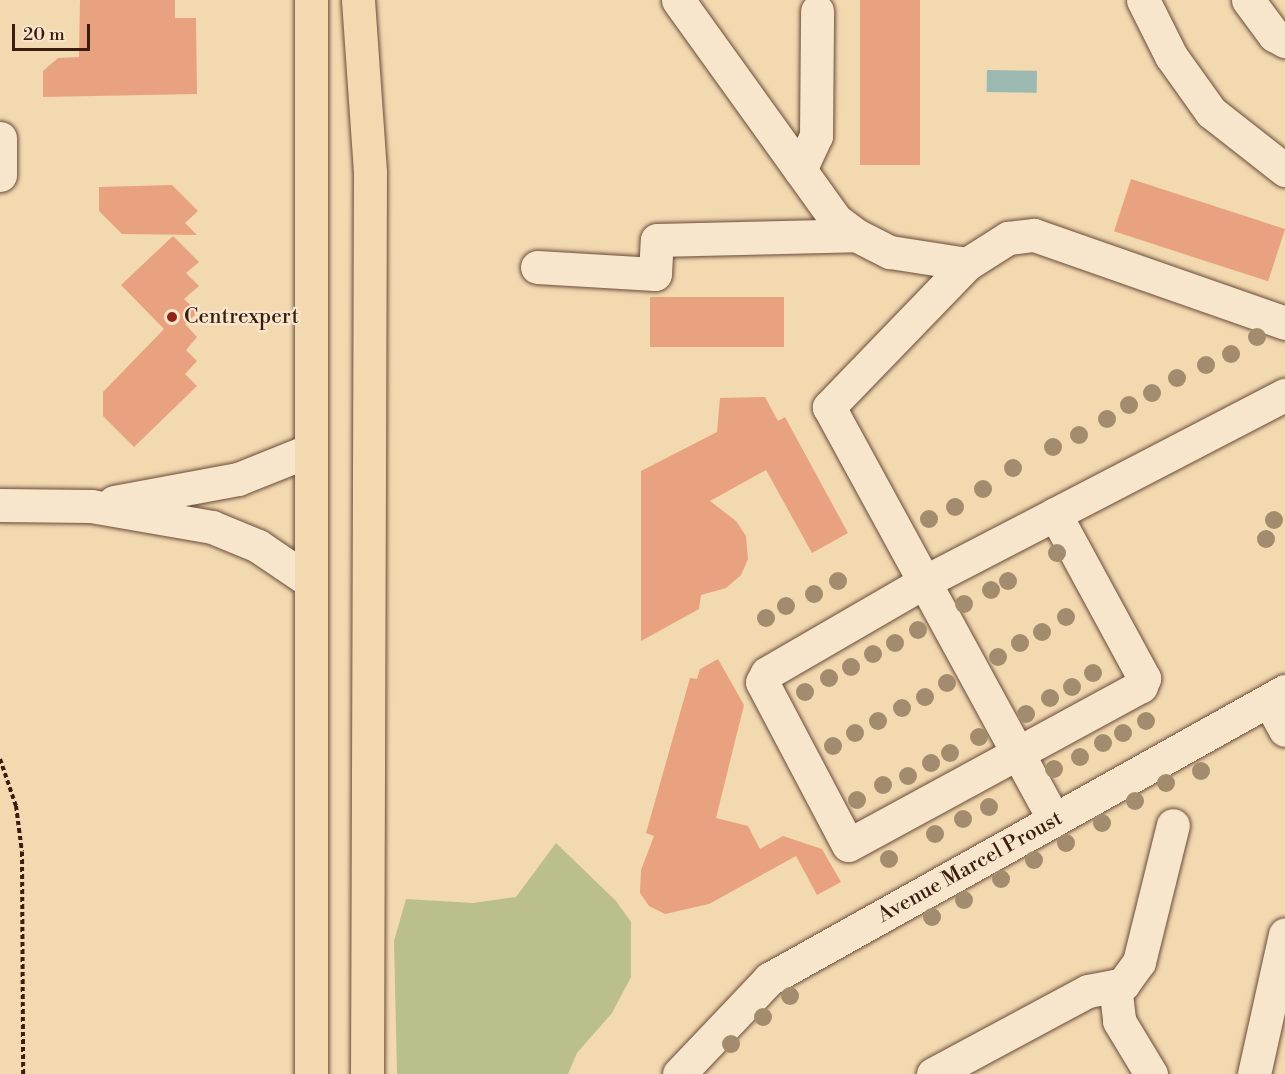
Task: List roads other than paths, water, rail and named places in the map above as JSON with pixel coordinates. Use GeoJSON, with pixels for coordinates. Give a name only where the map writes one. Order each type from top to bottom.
{"type":"FeatureCollection","features":[{"type":"Feature","properties":{"kind":"main road"},"geometry":{"type":"LineString","coordinates":[[311,0],[308,451],[311,1074]]}},
{"type":"Feature","properties":{"kind":"main road"},"geometry":{"type":"LineString","coordinates":[[358,0],[370,172],[367,1074]]}},
{"type":"Feature","properties":{"kind":"street"},"geometry":{"type":"LineString","coordinates":[[678,0],[836,220],[856,235],[890,252],[967,264]]}},
{"type":"Feature","properties":{"kind":"street"},"geometry":{"type":"LineString","coordinates":[[1143,0],[1171,56],[1210,112],[1285,170]]}},
{"type":"Feature","properties":{"kind":"street"},"geometry":{"type":"LineString","coordinates":[[1248,0],[1274,35],[1285,41]]}},
{"type":"Feature","properties":{"kind":"street"},"geometry":{"type":"LineString","coordinates":[[800,170],[816,136],[816,11]]}},
{"type":"Feature","properties":{"kind":"street"},"geometry":{"type":"LineString","coordinates":[[0,138],[0,175]]}},
{"type":"Feature","properties":{"kind":"street"},"geometry":{"type":"LineString","coordinates":[[537,267],[655,274],[657,240],[856,235]]}},
{"type":"Feature","properties":{"kind":"street"},"geometry":{"type":"LineString","coordinates":[[1054,820],[829,407],[967,264],[1008,238],[1034,235],[1285,322]]}},
{"type":"Feature","properties":{"kind":"street"},"geometry":{"type":"LineString","coordinates":[[1055,514],[1144,678],[1141,686],[1017,751],[848,845],[762,682],[767,673],[924,582],[1055,514],[1285,395]]}},
{"type":"Feature","properties":{"kind":"street"},"geometry":{"type":"LineString","coordinates":[[91,506],[238,479],[308,451]]}},
{"type":"Feature","properties":{"kind":"street"},"geometry":{"type":"LineString","coordinates":[[0,505],[91,506],[212,527],[258,546],[310,582]]}},
{"type":"Feature","properties":{"kind":"street"},"geometry":{"type":"LineString","coordinates":[[1277,696],[1285,730]]}},
{"type":"Feature","properties":{"kind":"street","name":"Avenue Marcel Proust"},"geometry":{"type":"LineString","coordinates":[[679,1074],[769,979],[1277,696]]}},
{"type":"Feature","properties":{"kind":"street"},"geometry":{"type":"LineString","coordinates":[[933,1074],[1088,991],[1123,984],[1138,962],[1173,825]]}},
{"type":"Feature","properties":{"kind":"street"},"geometry":{"type":"LineString","coordinates":[[1254,1074],[1285,934]]}},
{"type":"Feature","properties":{"kind":"street"},"geometry":{"type":"LineString","coordinates":[[1115,986],[1119,1021],[1150,1074]]}},
{"type":"Feature","properties":{"kind":"water"},"geometry":{"type":"Polygon","coordinates":[[[987,70],[1037,71],[1037,93],[987,92],[987,70]]]}},
{"type":"Feature","properties":{"kind":"place","name":"Centrexpert"},"geometry":{"type":"Point","coordinates":[172,317]}}]}
